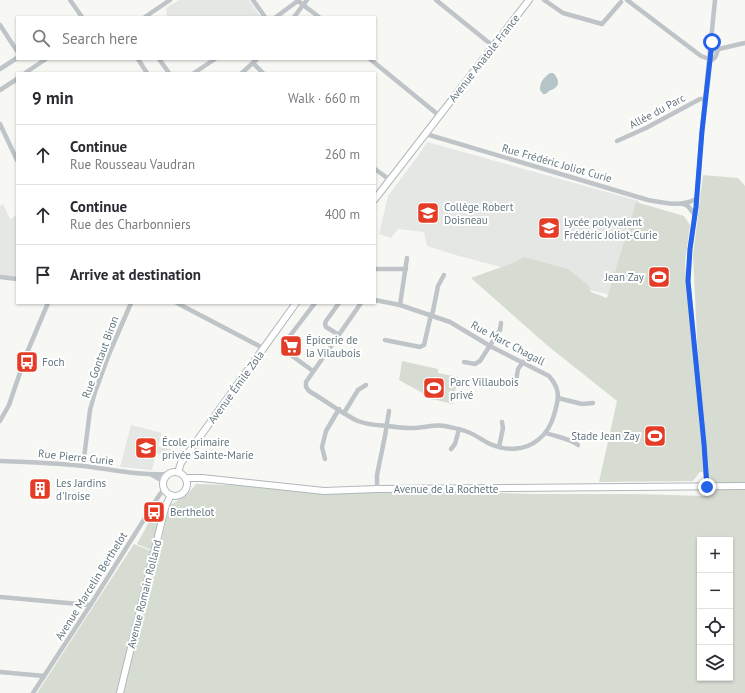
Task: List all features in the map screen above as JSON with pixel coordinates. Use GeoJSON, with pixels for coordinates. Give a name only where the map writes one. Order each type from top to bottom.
{"type":"FeatureCollection","features":[{"type":"Feature","properties":{"kind":"main road","name":"Avenue Anatole France"},"geometry":{"type":"LineString","coordinates":[[439,117],[529,0]]}},
{"type":"Feature","properties":{"kind":"main road"},"geometry":{"type":"LineString","coordinates":[[376,198],[439,117]]}},
{"type":"Feature","properties":{"kind":"main road","name":"Avenue Émile Zola"},"geometry":{"type":"LineString","coordinates":[[178,472],[181,463],[295,304]]}},
{"type":"Feature","properties":{"kind":"main road"},"geometry":{"type":"LineString","coordinates":[[178,472],[186,479],[187,485],[184,492],[179,495],[171,495],[164,490],[163,481],[168,474],[178,472]]}},
{"type":"Feature","properties":{"kind":"main road","name":"Avenue de la Rochette"},"geometry":{"type":"LineString","coordinates":[[186,479],[202,478],[324,491],[745,486]]}},
{"type":"Feature","properties":{"kind":"main road","name":"Avenue Romain Rolland"},"geometry":{"type":"LineString","coordinates":[[120,693],[161,524],[166,505],[171,495]]}},
{"type":"Feature","properties":{"kind":"street"},"geometry":{"type":"LineString","coordinates":[[70,0],[80,16]]}},
{"type":"Feature","properties":{"kind":"street"},"geometry":{"type":"LineString","coordinates":[[146,16],[170,0]]}},
{"type":"Feature","properties":{"kind":"street"},"geometry":{"type":"LineString","coordinates":[[253,0],[265,16]]}},
{"type":"Feature","properties":{"kind":"street"},"geometry":{"type":"LineString","coordinates":[[277,16],[299,0],[306,2],[318,16]]}},
{"type":"Feature","properties":{"kind":"street"},"geometry":{"type":"LineString","coordinates":[[436,0],[493,46]]}},
{"type":"Feature","properties":{"kind":"street"},"geometry":{"type":"LineString","coordinates":[[544,0],[563,13],[602,24],[621,1]]}},
{"type":"Feature","properties":{"kind":"street"},"geometry":{"type":"LineString","coordinates":[[627,0],[701,56],[710,60]]}},
{"type":"Feature","properties":{"kind":"street"},"geometry":{"type":"LineString","coordinates":[[707,487],[688,281],[715,0]]}},
{"type":"Feature","properties":{"kind":"street"},"geometry":{"type":"LineString","coordinates":[[295,16],[306,2]]}},
{"type":"Feature","properties":{"kind":"street"},"geometry":{"type":"LineString","coordinates":[[0,25],[16,49]]}},
{"type":"Feature","properties":{"kind":"street"},"geometry":{"type":"LineString","coordinates":[[710,51],[745,43]]}},
{"type":"Feature","properties":{"kind":"street"},"geometry":{"type":"LineString","coordinates":[[710,60],[714,59],[718,49]]}},
{"type":"Feature","properties":{"kind":"street"},"geometry":{"type":"LineString","coordinates":[[0,69],[16,59]]}},
{"type":"Feature","properties":{"kind":"street"},"geometry":{"type":"LineString","coordinates":[[28,72],[45,60]]}},
{"type":"Feature","properties":{"kind":"street"},"geometry":{"type":"LineString","coordinates":[[139,60],[146,72]]}},
{"type":"Feature","properties":{"kind":"street"},"geometry":{"type":"LineString","coordinates":[[161,60],[168,72]]}},
{"type":"Feature","properties":{"kind":"street"},"geometry":{"type":"LineString","coordinates":[[196,72],[214,60]]}},
{"type":"Feature","properties":{"kind":"street"},"geometry":{"type":"LineString","coordinates":[[243,72],[256,60]]}},
{"type":"Feature","properties":{"kind":"street"},"geometry":{"type":"LineString","coordinates":[[371,60],[439,117]]}},
{"type":"Feature","properties":{"kind":"street"},"geometry":{"type":"LineString","coordinates":[[253,63],[262,72]]}},
{"type":"Feature","properties":{"kind":"street"},"geometry":{"type":"LineString","coordinates":[[0,90],[16,79]]}},
{"type":"Feature","properties":{"kind":"street","name":"Allée du Parc"},"geometry":{"type":"LineString","coordinates":[[617,142],[700,99],[706,99]]}},
{"type":"Feature","properties":{"kind":"street"},"geometry":{"type":"LineString","coordinates":[[0,124],[16,158]]}},
{"type":"Feature","properties":{"kind":"street","name":"Rue Frédéric Joliot Curie"},"geometry":{"type":"LineString","coordinates":[[426,134],[648,200],[669,204],[683,204],[696,199]]}},
{"type":"Feature","properties":{"kind":"street"},"geometry":{"type":"LineString","coordinates":[[376,170],[390,180]]}},
{"type":"Feature","properties":{"kind":"street"},"geometry":{"type":"LineString","coordinates":[[683,204],[688,206],[695,215]]}},
{"type":"Feature","properties":{"kind":"street"},"geometry":{"type":"LineString","coordinates":[[400,305],[407,258]]}},
{"type":"Feature","properties":{"kind":"street"},"geometry":{"type":"LineString","coordinates":[[376,269],[406,269]]}},
{"type":"Feature","properties":{"kind":"street"},"geometry":{"type":"LineString","coordinates":[[385,340],[420,347],[424,345],[438,286],[444,275]]}},
{"type":"Feature","properties":{"kind":"street"},"geometry":{"type":"LineString","coordinates":[[0,277],[16,278]]}},
{"type":"Feature","properties":{"kind":"street","name":"Rue Marc Chagall"},"geometry":{"type":"LineString","coordinates":[[376,300],[400,305],[450,322],[490,346],[549,376],[555,383],[558,398]]}},
{"type":"Feature","properties":{"kind":"street"},"geometry":{"type":"LineString","coordinates":[[0,421],[9,404],[26,355],[48,304]]}},
{"type":"Feature","properties":{"kind":"street","name":"Rue Gontaut Biron"},"geometry":{"type":"LineString","coordinates":[[82,466],[90,410],[95,392],[109,354],[131,304]]}},
{"type":"Feature","properties":{"kind":"street"},"geometry":{"type":"LineString","coordinates":[[179,304],[264,348]]}},
{"type":"Feature","properties":{"kind":"street"},"geometry":{"type":"LineString","coordinates":[[313,371],[284,350],[283,345],[314,304]]}},
{"type":"Feature","properties":{"kind":"street"},"geometry":{"type":"LineString","coordinates":[[338,304],[325,324],[326,327],[339,335]]}},
{"type":"Feature","properties":{"kind":"street"},"geometry":{"type":"LineString","coordinates":[[360,304],[306,382],[307,389],[356,420],[378,426],[411,429],[443,426],[469,432],[490,444],[506,449],[522,448],[534,443],[546,433],[554,416],[558,398],[582,404],[593,403]]}},
{"type":"Feature","properties":{"kind":"street"},"geometry":{"type":"LineString","coordinates":[[464,362],[475,364],[480,361],[500,330],[501,323]]}},
{"type":"Feature","properties":{"kind":"street"},"geometry":{"type":"LineString","coordinates":[[516,381],[518,369],[523,362]]}},
{"type":"Feature","properties":{"kind":"street"},"geometry":{"type":"LineString","coordinates":[[344,413],[358,390],[366,385]]}},
{"type":"Feature","properties":{"kind":"street"},"geometry":{"type":"LineString","coordinates":[[324,458],[322,447],[326,431],[339,409]]}},
{"type":"Feature","properties":{"kind":"street"},"geometry":{"type":"LineString","coordinates":[[377,490],[377,475],[389,411]]}},
{"type":"Feature","properties":{"kind":"street"},"geometry":{"type":"LineString","coordinates":[[499,447],[503,428],[502,422]]}},
{"type":"Feature","properties":{"kind":"street"},"geometry":{"type":"LineString","coordinates":[[451,449],[455,444],[459,429]]}},
{"type":"Feature","properties":{"kind":"street"},"geometry":{"type":"LineString","coordinates":[[546,433],[572,440],[578,445]]}},
{"type":"Feature","properties":{"kind":"street","name":"Rue Pierre Curie"},"geometry":{"type":"LineString","coordinates":[[0,461],[44,462],[151,474],[168,474]]}},
{"type":"Feature","properties":{"kind":"street","name":"Rue Pierre Curie"},"geometry":{"type":"LineString","coordinates":[[151,474],[163,481]]}},
{"type":"Feature","properties":{"kind":"street","name":"Avenue Marcelin Berthelot"},"geometry":{"type":"LineString","coordinates":[[33,693],[164,490]]}},
{"type":"Feature","properties":{"kind":"street"},"geometry":{"type":"LineString","coordinates":[[0,597],[90,605]]}},
{"type":"Feature","properties":{"kind":"street"},"geometry":{"type":"LineString","coordinates":[[0,672],[44,676]]}},
{"type":"Feature","properties":{"kind":"shaded area"},"geometry":{"type":"Polygon","coordinates":[[[179,0],[249,0],[260,16],[167,16],[166,8],[179,0]]]}},
{"type":"Feature","properties":{"kind":"shaded area"},"geometry":{"type":"Polygon","coordinates":[[[550,73],[553,73],[556,76],[558,84],[546,94],[543,94],[540,90],[541,82],[550,73]]]}},
{"type":"Feature","properties":{"kind":"shaded area","name":"Lycée polyvalent Frédéric Joliot-Curie"},"geometry":{"type":"Polygon","coordinates":[[[427,142],[639,201],[610,295],[459,256],[427,246],[424,232],[398,229],[391,238],[379,234],[388,196],[427,142]]]}},
{"type":"Feature","properties":{"kind":"shaded area"},"geometry":{"type":"Polygon","coordinates":[[[703,175],[738,178],[745,186],[745,693],[37,693],[134,544],[158,554],[170,505],[187,495],[196,484],[533,494],[636,494],[704,496],[703,472],[700,472],[693,481],[599,482],[617,401],[548,346],[471,278],[513,263],[524,257],[568,269],[588,285],[591,292],[607,298],[636,202],[684,216],[690,225],[685,263],[703,462],[693,255],[703,175]]]}},
{"type":"Feature","properties":{"kind":"shaded area"},"geometry":{"type":"Polygon","coordinates":[[[3,204],[10,219],[16,216],[16,277],[0,276],[0,206],[3,204]]]}},
{"type":"Feature","properties":{"kind":"shaded area","name":"Parc Villaubois privé"},"geometry":{"type":"Polygon","coordinates":[[[402,361],[438,369],[438,373],[458,377],[453,404],[428,398],[426,395],[399,380],[402,361]]]}},
{"type":"Feature","properties":{"kind":"shaded area","name":"École primaire privée Sainte-Marie"},"geometry":{"type":"Polygon","coordinates":[[[131,425],[162,433],[158,446],[183,452],[178,458],[156,453],[152,470],[120,467],[131,425]]]}},
{"type":"Feature","properties":{"kind":"shaded area"},"geometry":{"type":"Polygon","coordinates":[[[157,507],[162,510],[151,550],[137,544],[157,507]]]}},
{"type":"Feature","properties":{"kind":"place","name":"Collège Robert Doisneau"},"geometry":{"type":"Point","coordinates":[428,213]}},
{"type":"Feature","properties":{"kind":"place","name":"Lycée polyvalent Frédéric Joliot-Curie"},"geometry":{"type":"Point","coordinates":[549,228]}},
{"type":"Feature","properties":{"kind":"place","name":"Jean Zay"},"geometry":{"type":"Point","coordinates":[659,277]}},
{"type":"Feature","properties":{"kind":"place","name":"Épicerie de la Vilaubois"},"geometry":{"type":"Point","coordinates":[291,346]}},
{"type":"Feature","properties":{"kind":"place","name":"Foch"},"geometry":{"type":"Point","coordinates":[27,362]}},
{"type":"Feature","properties":{"kind":"place","name":"Parc Villaubois privé"},"geometry":{"type":"Point","coordinates":[434,388]}},
{"type":"Feature","properties":{"kind":"place","name":"Stade Jean Zay"},"geometry":{"type":"Point","coordinates":[655,436]}},
{"type":"Feature","properties":{"kind":"place","name":"École primaire privée Sainte-Marie"},"geometry":{"type":"Point","coordinates":[146,448]}},
{"type":"Feature","properties":{"kind":"place","name":"Les Jardins d'Iroise"},"geometry":{"type":"Point","coordinates":[40,489]}},
{"type":"Feature","properties":{"kind":"place","name":"Berthelot"},"geometry":{"type":"Point","coordinates":[154,512]}},
{"type":"Feature","properties":{"kind":"route"},"geometry":{"type":"LineString","coordinates":[[707,487],[708,482],[691,319],[688,268],[696,207],[702,131],[712,42]]}}]}
